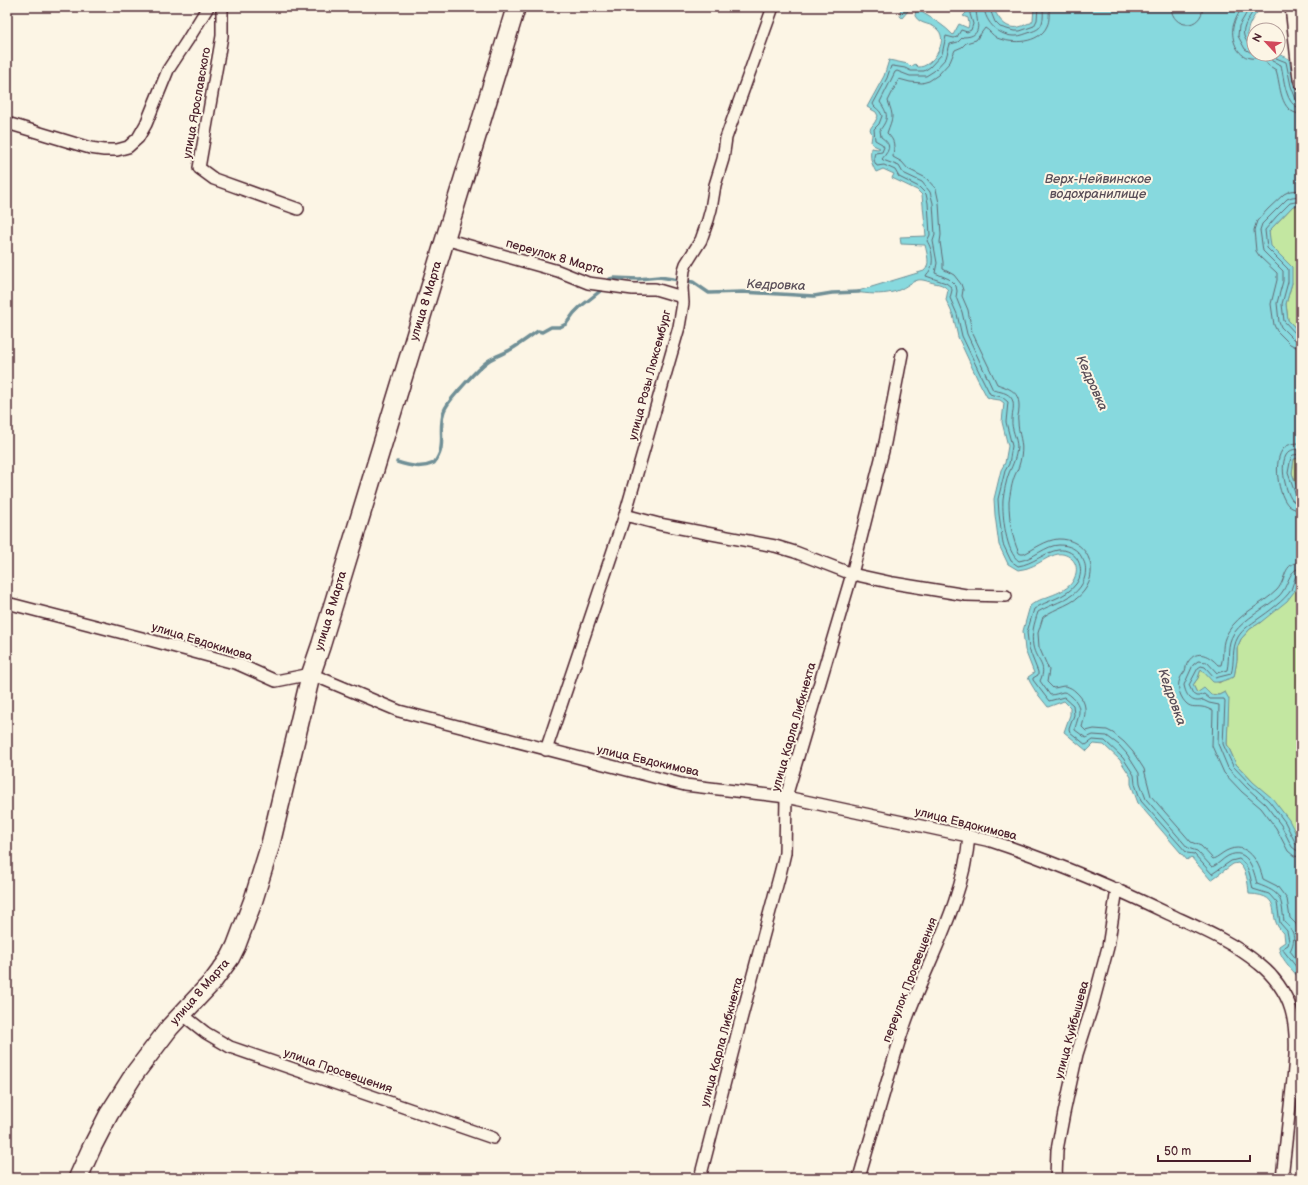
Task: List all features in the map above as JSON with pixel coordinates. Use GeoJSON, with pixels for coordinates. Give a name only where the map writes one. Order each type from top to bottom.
{"type":"FeatureCollection","features":[{"type":"Feature","properties":{"kind":"main road","name":"улица 8 Марта"},"geometry":{"type":"LineString","coordinates":[[78,1178],[95,1140],[121,1093],[152,1050],[214,981],[230,958],[253,901],[270,846],[311,674],[446,239],[516,7]]}},
{"type":"Feature","properties":{"kind":"street"},"geometry":{"type":"LineString","coordinates":[[7,123],[90,148],[117,150],[128,147],[138,138],[146,124],[168,70],[208,7]]}},
{"type":"Feature","properties":{"kind":"street","name":"улица Ярославского"},"geometry":{"type":"LineString","coordinates":[[222,7],[222,36],[199,168],[214,179],[298,209]]}},
{"type":"Feature","properties":{"kind":"street","name":"улица Розы Люксембург"},"geometry":{"type":"LineString","coordinates":[[546,750],[625,515],[679,327],[683,275],[686,264],[701,240],[707,225],[712,209],[715,185],[723,159],[726,138],[773,7]]}},
{"type":"Feature","properties":{"kind":"street"},"geometry":{"type":"LineString","coordinates":[[1291,7],[1301,84]]}},
{"type":"Feature","properties":{"kind":"street","name":"переулок 8 Марта"},"geometry":{"type":"LineString","coordinates":[[446,239],[558,271],[588,283],[633,289],[655,289],[682,292]]}},
{"type":"Feature","properties":{"kind":"street","name":"улица Карла Либкнехта"},"geometry":{"type":"LineString","coordinates":[[700,1178],[782,870],[786,847],[786,796],[852,574],[885,443],[902,354]]}},
{"type":"Feature","properties":{"kind":"street"},"geometry":{"type":"LineString","coordinates":[[625,515],[659,524],[774,546],[796,552],[852,574],[893,583],[966,595],[1006,596]]}},
{"type":"Feature","properties":{"kind":"street","name":"улица Евдокимова"},"geometry":{"type":"LineString","coordinates":[[7,603],[238,664],[276,681],[311,674],[399,712],[685,785],[786,796],[990,841],[1015,849],[1117,889],[1184,921],[1248,956],[1267,972],[1281,989],[1291,1009],[1295,1032],[1294,1062],[1282,1178]]}},
{"type":"Feature","properties":{"kind":"street","name":"переулок Просвещения"},"geometry":{"type":"LineString","coordinates":[[859,1178],[904,1028],[957,894],[965,866],[969,836]]}},
{"type":"Feature","properties":{"kind":"street","name":"улица Куйбышева"},"geometry":{"type":"LineString","coordinates":[[1056,1178],[1057,1150],[1064,1113],[1078,1054],[1108,947],[1117,889]]}},
{"type":"Feature","properties":{"kind":"street","name":"улица Просвещения"},"geometry":{"type":"LineString","coordinates":[[182,1015],[217,1040],[235,1049],[493,1138]]}},
{"type":"Feature","properties":{"kind":"green space"},"geometry":{"type":"Polygon","coordinates":[[[1301,205],[1301,334],[1288,320],[1286,304],[1292,283],[1282,257],[1270,246],[1269,231],[1293,206],[1301,205]]]}},
{"type":"Feature","properties":{"kind":"green space"},"geometry":{"type":"Polygon","coordinates":[[[1301,458],[1301,499],[1292,473],[1294,459],[1301,458]]]}},
{"type":"Feature","properties":{"kind":"green space"},"geometry":{"type":"Polygon","coordinates":[[[1301,568],[1301,844],[1253,782],[1236,764],[1227,744],[1228,716],[1225,692],[1219,695],[1197,693],[1193,685],[1198,678],[1201,668],[1219,683],[1225,679],[1234,677],[1237,660],[1237,648],[1241,639],[1250,629],[1261,622],[1299,580],[1301,568]]]}},
{"type":"Feature","properties":{"kind":"water"},"geometry":{"type":"Polygon","coordinates":[[[901,7],[910,7],[902,18],[900,16],[901,7]]]}},
{"type":"Feature","properties":{"kind":"water","name":"Верх-Нейвинское водохранилище"},"geometry":{"type":"Polygon","coordinates":[[[914,7],[924,7],[923,13],[935,20],[953,35],[959,24],[968,28],[968,18],[963,16],[966,13],[966,7],[993,7],[997,15],[1006,25],[1010,27],[1021,27],[1031,23],[1033,20],[1034,7],[1186,7],[1187,10],[1189,7],[1262,7],[1251,22],[1246,22],[1246,62],[1286,62],[1286,58],[1289,59],[1294,85],[1301,102],[1301,205],[1293,206],[1269,231],[1271,246],[1292,267],[1292,283],[1286,304],[1288,320],[1301,334],[1301,458],[1294,459],[1292,473],[1301,499],[1301,568],[1299,580],[1294,592],[1287,601],[1250,629],[1241,639],[1237,648],[1237,660],[1234,677],[1213,682],[1201,669],[1198,678],[1193,685],[1197,693],[1204,688],[1211,695],[1219,695],[1225,692],[1229,699],[1227,744],[1236,764],[1253,782],[1272,798],[1289,820],[1301,844],[1301,980],[1287,964],[1279,950],[1279,946],[1285,942],[1284,933],[1275,921],[1272,903],[1268,898],[1261,895],[1249,894],[1246,877],[1241,866],[1238,863],[1233,864],[1211,880],[1191,857],[1187,860],[1138,803],[1131,784],[1131,777],[1120,760],[1104,745],[1094,744],[1087,751],[1064,732],[1070,715],[1070,707],[1064,701],[1048,707],[1030,682],[1028,677],[1034,673],[1025,650],[1023,631],[1030,606],[1069,586],[1076,573],[1076,566],[1071,558],[1060,554],[1051,556],[1028,568],[1018,570],[1008,564],[999,545],[994,499],[1001,470],[1005,463],[1008,446],[1002,422],[1004,403],[1000,400],[987,397],[977,378],[958,337],[953,315],[946,300],[948,290],[940,284],[920,280],[915,281],[897,291],[888,293],[874,294],[855,292],[924,271],[927,266],[928,259],[925,245],[901,244],[900,237],[926,236],[922,195],[917,190],[892,178],[894,174],[883,169],[876,172],[871,160],[871,148],[880,148],[873,145],[871,142],[872,135],[870,129],[878,116],[876,112],[867,107],[884,76],[889,60],[908,64],[911,67],[915,64],[918,67],[929,63],[937,53],[940,47],[941,35],[938,30],[932,26],[917,19],[915,16],[916,10],[914,7]]]}},
{"type":"Feature","properties":{"kind":"waterway","name":"Кедровка"},"geometry":{"type":"LineString","coordinates":[[607,282],[614,278],[638,279],[659,277],[693,282],[709,293],[742,292],[814,296],[832,293],[859,292]]}},
{"type":"Feature","properties":{"kind":"waterway","name":"Кедровка"},"geometry":{"type":"LineString","coordinates":[[397,462],[411,466],[425,466],[434,463],[440,450],[441,425],[445,408],[473,374],[488,361],[510,350],[538,331],[542,332],[551,327],[560,327],[566,324],[580,307],[604,288]]}}]}
